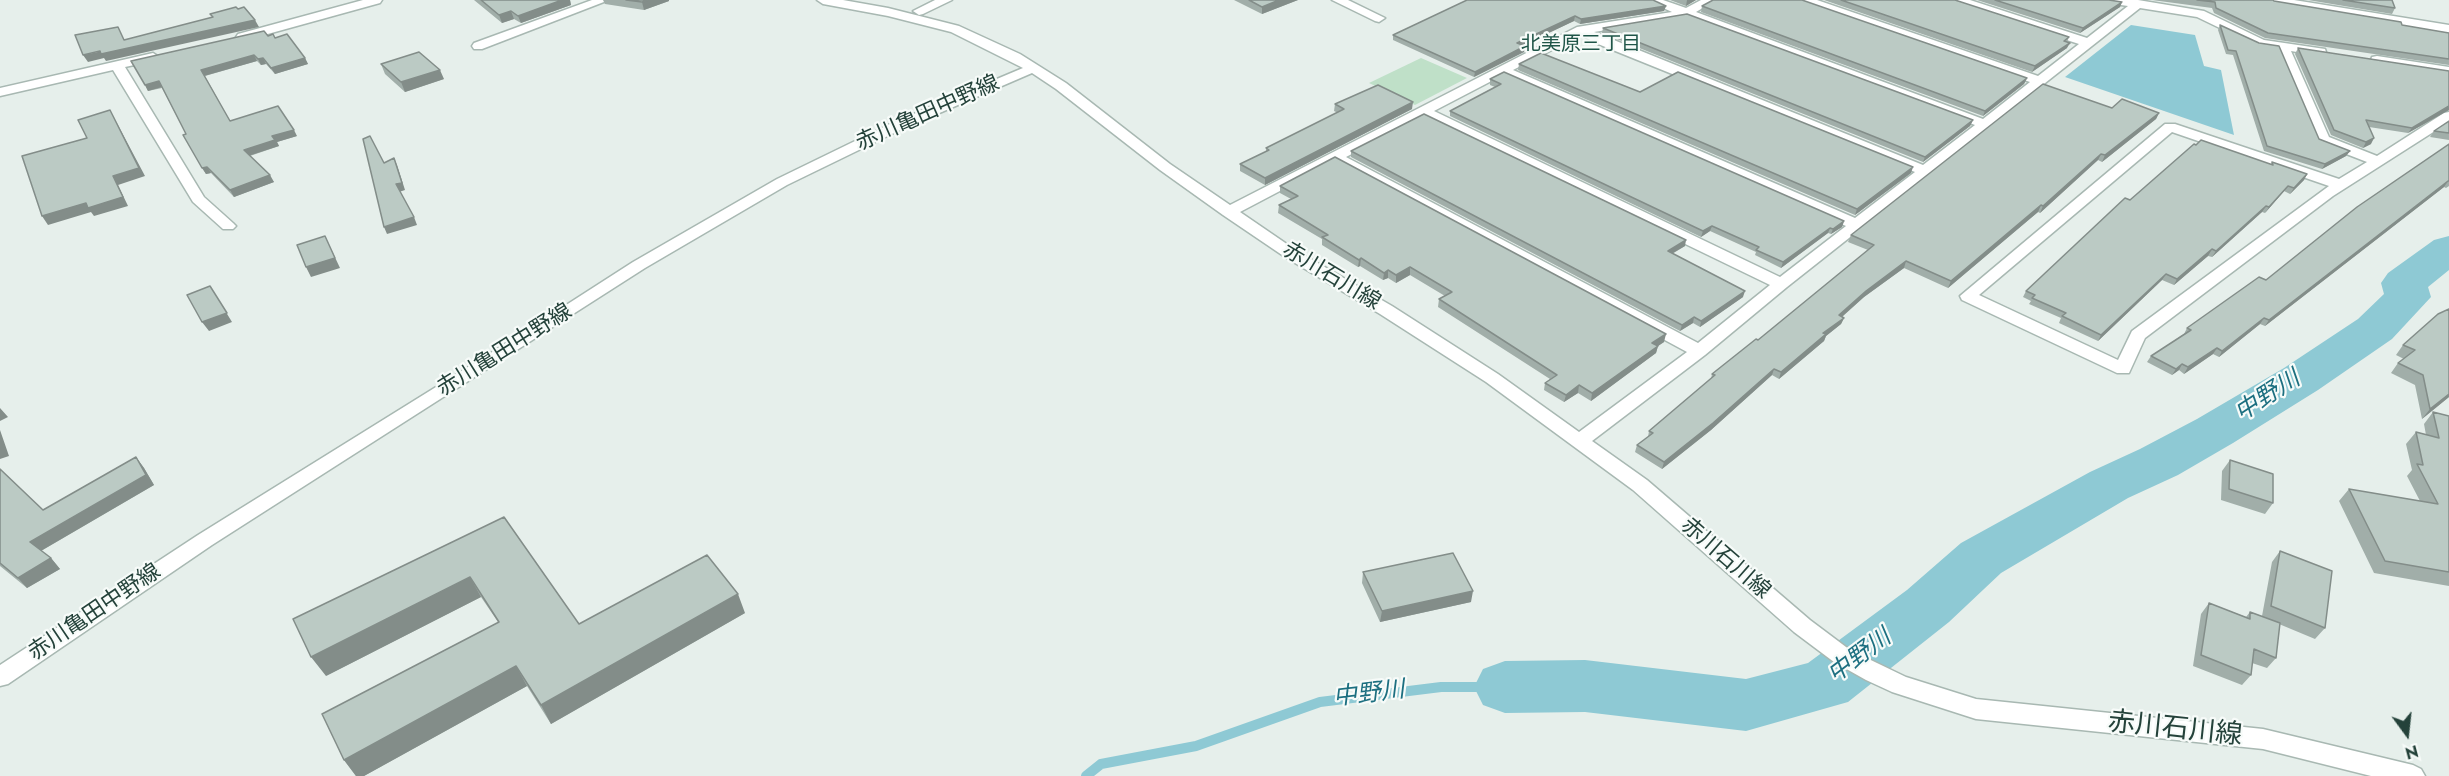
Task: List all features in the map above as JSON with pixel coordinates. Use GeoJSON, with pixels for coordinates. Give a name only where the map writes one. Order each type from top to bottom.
{"type":"FeatureCollection","features":[{"type":"Feature","properties":{"kind":"street"},"geometry":{"type":"LineString","coordinates":[[226,41],[376,0]]}},
{"type":"Feature","properties":{"kind":"street"},"geometry":{"type":"LineString","coordinates":[[478,46],[603,0]]}},
{"type":"Feature","properties":{"kind":"street","name":"赤川石川線"},"geometry":{"type":"LineString","coordinates":[[823,0],[888,12],[955,29],[1033,68],[1061,86],[1165,167],[1228,212],[1291,254],[1386,310],[1492,378],[1640,485],[1802,626],[1842,656],[1874,674],[1900,686],[1976,709],[2263,739],[2413,776]]}},
{"type":"Feature","properties":{"kind":"street"},"geometry":{"type":"LineString","coordinates":[[919,11],[946,0]]}},
{"type":"Feature","properties":{"kind":"street"},"geometry":{"type":"LineString","coordinates":[[1338,0],[1379,18]]}},
{"type":"Feature","properties":{"kind":"street"},"geometry":{"type":"LineString","coordinates":[[1652,0],[1985,124]]}},
{"type":"Feature","properties":{"kind":"street"},"geometry":{"type":"LineString","coordinates":[[1228,212],[1581,30],[1686,13],[1710,0]]}},
{"type":"Feature","properties":{"kind":"street"},"geometry":{"type":"LineString","coordinates":[[1805,0],[2039,81]]}},
{"type":"Feature","properties":{"kind":"street"},"geometry":{"type":"LineString","coordinates":[[1959,0],[2090,43]]}},
{"type":"Feature","properties":{"kind":"street"},"geometry":{"type":"LineString","coordinates":[[2111,0],[2200,14],[2261,43],[2331,54]]}},
{"type":"Feature","properties":{"kind":"street"},"geometry":{"type":"LineString","coordinates":[[2272,0],[2449,29]]}},
{"type":"Feature","properties":{"kind":"street"},"geometry":{"type":"LineString","coordinates":[[1579,441],[1699,351],[2138,4]]}},
{"type":"Feature","properties":{"kind":"street"},"geometry":{"type":"LineString","coordinates":[[1581,30],[1602,41],[1925,171]]}},
{"type":"Feature","properties":{"kind":"street"},"geometry":{"type":"LineString","coordinates":[[2283,47],[2323,140],[2378,161]]}},
{"type":"Feature","properties":{"kind":"street"},"geometry":{"type":"LineString","coordinates":[[0,92],[161,55]]}},
{"type":"Feature","properties":{"kind":"street"},"geometry":{"type":"LineString","coordinates":[[2366,59],[2449,71]]}},
{"type":"Feature","properties":{"kind":"street"},"geometry":{"type":"LineString","coordinates":[[117,65],[198,199],[228,226]]}},
{"type":"Feature","properties":{"kind":"street","name":"赤川亀田中野線"},"geometry":{"type":"LineString","coordinates":[[0,677],[204,540],[524,340],[639,265],[782,182],[895,128],[1033,68]]}},
{"type":"Feature","properties":{"kind":"street"},"geometry":{"type":"LineString","coordinates":[[1502,70],[1857,225]]}},
{"type":"Feature","properties":{"kind":"street"},"geometry":{"type":"LineString","coordinates":[[1422,111],[1781,284]]}},
{"type":"Feature","properties":{"kind":"street"},"geometry":{"type":"LineString","coordinates":[[2341,185],[2170,127],[1968,296],[2123,369],[2138,335],[2341,185],[2449,116]]}},
{"type":"Feature","properties":{"kind":"street"},"geometry":{"type":"LineString","coordinates":[[1334,156],[1699,351]]}},
{"type":"Feature","properties":{"kind":"green space"},"geometry":{"type":"Polygon","coordinates":[[[1421,58],[1467,78],[1415,105],[1369,83],[1421,58]]]}},
{"type":"Feature","properties":{"kind":"water"},"geometry":{"type":"Polygon","coordinates":[[[2131,25],[2195,35],[2204,66],[2221,70],[2234,135],[2065,77],[2131,25]]]}},
{"type":"Feature","properties":{"kind":"building"},"geometry":{"type":"Polygon","coordinates":[[[481,0],[562,0],[518,16],[511,11],[499,15],[481,0]]]}},
{"type":"Feature","properties":{"kind":"building"},"geometry":{"type":"Polygon","coordinates":[[[1249,0],[1279,0],[1262,7],[1249,0]]]}},
{"type":"Feature","properties":{"kind":"building"},"geometry":{"type":"Polygon","coordinates":[[[1467,0],[1653,0],[1666,6],[1581,19],[1575,16],[1517,43],[1525,46],[1475,72],[1393,35],[1467,0]]]}},
{"type":"Feature","properties":{"kind":"building"},"geometry":{"type":"Polygon","coordinates":[[[1713,0],[1802,0],[2027,78],[1985,111],[1702,6],[1713,0]]]}},
{"type":"Feature","properties":{"kind":"building"},"geometry":{"type":"Polygon","coordinates":[[[1841,0],[1955,0],[2069,37],[2064,41],[2070,43],[2035,66],[1841,0]]]}},
{"type":"Feature","properties":{"kind":"building"},"geometry":{"type":"Polygon","coordinates":[[[1995,0],[2109,0],[2122,2],[2083,28],[1995,0]]]}},
{"type":"Feature","properties":{"kind":"building"},"geometry":{"type":"Polygon","coordinates":[[[2197,0],[2273,0],[2401,22],[2402,25],[2449,33],[2449,59],[2268,33],[2216,8],[2215,2],[2197,0]]]}},
{"type":"Feature","properties":{"kind":"building"},"geometry":{"type":"Polygon","coordinates":[[[2343,0],[2392,0],[2395,8],[2343,0]]]}},
{"type":"Feature","properties":{"kind":"building"},"geometry":{"type":"Polygon","coordinates":[[[236,7],[238,9],[244,7],[255,20],[101,54],[100,51],[83,55],[75,35],[118,27],[124,40],[213,17],[210,14],[236,7]]]}},
{"type":"Feature","properties":{"kind":"building"},"geometry":{"type":"Polygon","coordinates":[[[1687,14],[1973,120],[1925,157],[1603,28],[1687,14]]]}},
{"type":"Feature","properties":{"kind":"building"},"geometry":{"type":"Polygon","coordinates":[[[2220,25],[2259,43],[2279,46],[2319,139],[2350,151],[2325,164],[2267,146],[2236,51],[2228,50],[2220,25]]]}},
{"type":"Feature","properties":{"kind":"building"},"geometry":{"type":"Polygon","coordinates":[[[264,31],[268,36],[273,34],[275,38],[287,34],[305,58],[271,68],[263,58],[258,59],[254,55],[201,70],[230,121],[278,106],[294,130],[272,136],[275,140],[244,150],[270,175],[230,190],[207,167],[202,168],[183,135],[186,134],[159,81],[145,85],[131,61],[264,31]]]}},
{"type":"Feature","properties":{"kind":"building"},"geometry":{"type":"Polygon","coordinates":[[[2298,48],[2449,71],[2449,106],[2412,128],[2366,120],[2374,138],[2366,142],[2334,130],[2298,48]]]}},
{"type":"Feature","properties":{"kind":"building"},"geometry":{"type":"Polygon","coordinates":[[[419,52],[440,70],[401,82],[381,64],[419,52]]]}},
{"type":"Feature","properties":{"kind":"building"},"geometry":{"type":"Polygon","coordinates":[[[1541,53],[1640,92],[1678,72],[1913,167],[1857,209],[1519,64],[1541,53]]]}},
{"type":"Feature","properties":{"kind":"building"},"geometry":{"type":"Polygon","coordinates":[[[1504,72],[1844,221],[1833,229],[1830,228],[1783,262],[1756,250],[1759,247],[1712,226],[1703,231],[1450,111],[1501,84],[1490,79],[1504,72]]]}},
{"type":"Feature","properties":{"kind":"building"},"geometry":{"type":"Polygon","coordinates":[[[2043,84],[2112,108],[2122,99],[2159,113],[2105,155],[2101,154],[2043,206],[2041,205],[1951,281],[1906,261],[1866,291],[1839,315],[1844,318],[1823,333],[1826,334],[1781,372],[1774,369],[1713,423],[1664,462],[1637,445],[1653,433],[1649,431],[1715,375],[1712,374],[1756,339],[1758,340],[1874,245],[1851,235],[2043,84]]]}},
{"type":"Feature","properties":{"kind":"building"},"geometry":{"type":"Polygon","coordinates":[[[1378,85],[1413,102],[1265,178],[1240,164],[1269,150],[1266,148],[1344,109],[1335,104],[1378,85]]]}},
{"type":"Feature","properties":{"kind":"building"},"geometry":{"type":"Polygon","coordinates":[[[110,110],[139,168],[113,176],[123,197],[88,208],[86,203],[42,216],[22,156],[87,138],[78,120],[110,110]]]}},
{"type":"Feature","properties":{"kind":"building"},"geometry":{"type":"Polygon","coordinates":[[[1424,114],[1686,240],[1668,251],[1745,291],[1701,321],[1694,317],[1682,325],[1351,151],[1424,114]]]}},
{"type":"Feature","properties":{"kind":"building"},"geometry":{"type":"Polygon","coordinates":[[[2449,121],[2449,133],[2434,131],[2449,121]]]}},
{"type":"Feature","properties":{"kind":"building"},"geometry":{"type":"Polygon","coordinates":[[[370,136],[384,163],[394,158],[402,183],[396,184],[414,217],[384,227],[363,139],[370,136]]]}},
{"type":"Feature","properties":{"kind":"building"},"geometry":{"type":"Polygon","coordinates":[[[2201,140],[2273,165],[2272,162],[2307,174],[2294,188],[2288,186],[2269,207],[2266,206],[2216,251],[2212,249],[2177,279],[2166,274],[2101,335],[2062,316],[2066,313],[2032,298],[2035,295],[2026,291],[2125,198],[2130,200],[2201,140]]]}},
{"type":"Feature","properties":{"kind":"building"},"geometry":{"type":"Polygon","coordinates":[[[2449,144],[2449,181],[2269,320],[2264,318],[2222,351],[2217,348],[2188,367],[2182,364],[2176,369],[2151,356],[2191,330],[2187,328],[2259,277],[2266,280],[2357,207],[2449,144]]]}},
{"type":"Feature","properties":{"kind":"building"},"geometry":{"type":"Polygon","coordinates":[[[1335,157],[1666,334],[1652,343],[1658,346],[1592,393],[1579,385],[1566,395],[1545,383],[1557,375],[1439,299],[1452,292],[1410,267],[1396,275],[1388,270],[1384,273],[1322,237],[1328,235],[1279,205],[1298,196],[1280,186],[1335,157]]]}},
{"type":"Feature","properties":{"kind":"building"},"geometry":{"type":"Polygon","coordinates":[[[325,236],[335,258],[306,267],[297,245],[325,236]]]}},
{"type":"Feature","properties":{"kind":"building"},"geometry":{"type":"Polygon","coordinates":[[[210,286],[227,313],[202,322],[187,295],[210,286]]]}},
{"type":"Feature","properties":{"kind":"building"},"geometry":{"type":"Polygon","coordinates":[[[2449,309],[2449,394],[2430,409],[2423,375],[2398,363],[2415,350],[2403,345],[2438,314],[2449,309]]]}},
{"type":"Feature","properties":{"kind":"building"},"geometry":{"type":"Polygon","coordinates":[[[2433,412],[2449,416],[2449,572],[2385,561],[2349,489],[2438,504],[2417,464],[2423,465],[2416,432],[2439,438],[2433,412]]]}},
{"type":"Feature","properties":{"kind":"building"},"geometry":{"type":"Polygon","coordinates":[[[136,457],[146,475],[30,542],[51,558],[18,578],[0,563],[0,469],[43,510],[136,457]]]}},
{"type":"Feature","properties":{"kind":"building"},"geometry":{"type":"Polygon","coordinates":[[[2230,460],[2273,474],[2273,503],[2229,489],[2230,460]]]}},
{"type":"Feature","properties":{"kind":"building"},"geometry":{"type":"Polygon","coordinates":[[[504,517],[579,624],[707,555],[738,594],[541,705],[516,666],[344,760],[322,714],[499,622],[470,577],[311,657],[293,619],[504,517]]]}},
{"type":"Feature","properties":{"kind":"building"},"geometry":{"type":"Polygon","coordinates":[[[2280,551],[2332,571],[2325,628],[2271,606],[2280,551]]]}},
{"type":"Feature","properties":{"kind":"building"},"geometry":{"type":"Polygon","coordinates":[[[1453,553],[1473,591],[1382,611],[1363,572],[1453,553]]]}},
{"type":"Feature","properties":{"kind":"building"},"geometry":{"type":"Polygon","coordinates":[[[2209,603],[2250,619],[2250,612],[2280,623],[2276,658],[2254,649],[2251,675],[2201,655],[2209,603]]]}},
{"type":"Feature","properties":{"kind":"waterway","name":"中野川"},"geometry":{"type":"LineString","coordinates":[[1505,687],[1585,686],[1746,705],[1826,684],[1928,606],[1981,558],[2109,485],[2159,462],[2215,431],[2301,379],[2375,329],[2408,297],[2404,283],[2449,249]]}},
{"type":"Feature","properties":{"kind":"waterway","name":"中野川"},"geometry":{"type":"LineString","coordinates":[[1086,776],[1101,764],[1196,746],[1320,702],[1441,687],[1505,687]]}},
{"type":"Feature","properties":{"kind":"district","name":"北美原三丁目"},"geometry":{"type":"Point","coordinates":[1581,45]}}]}
